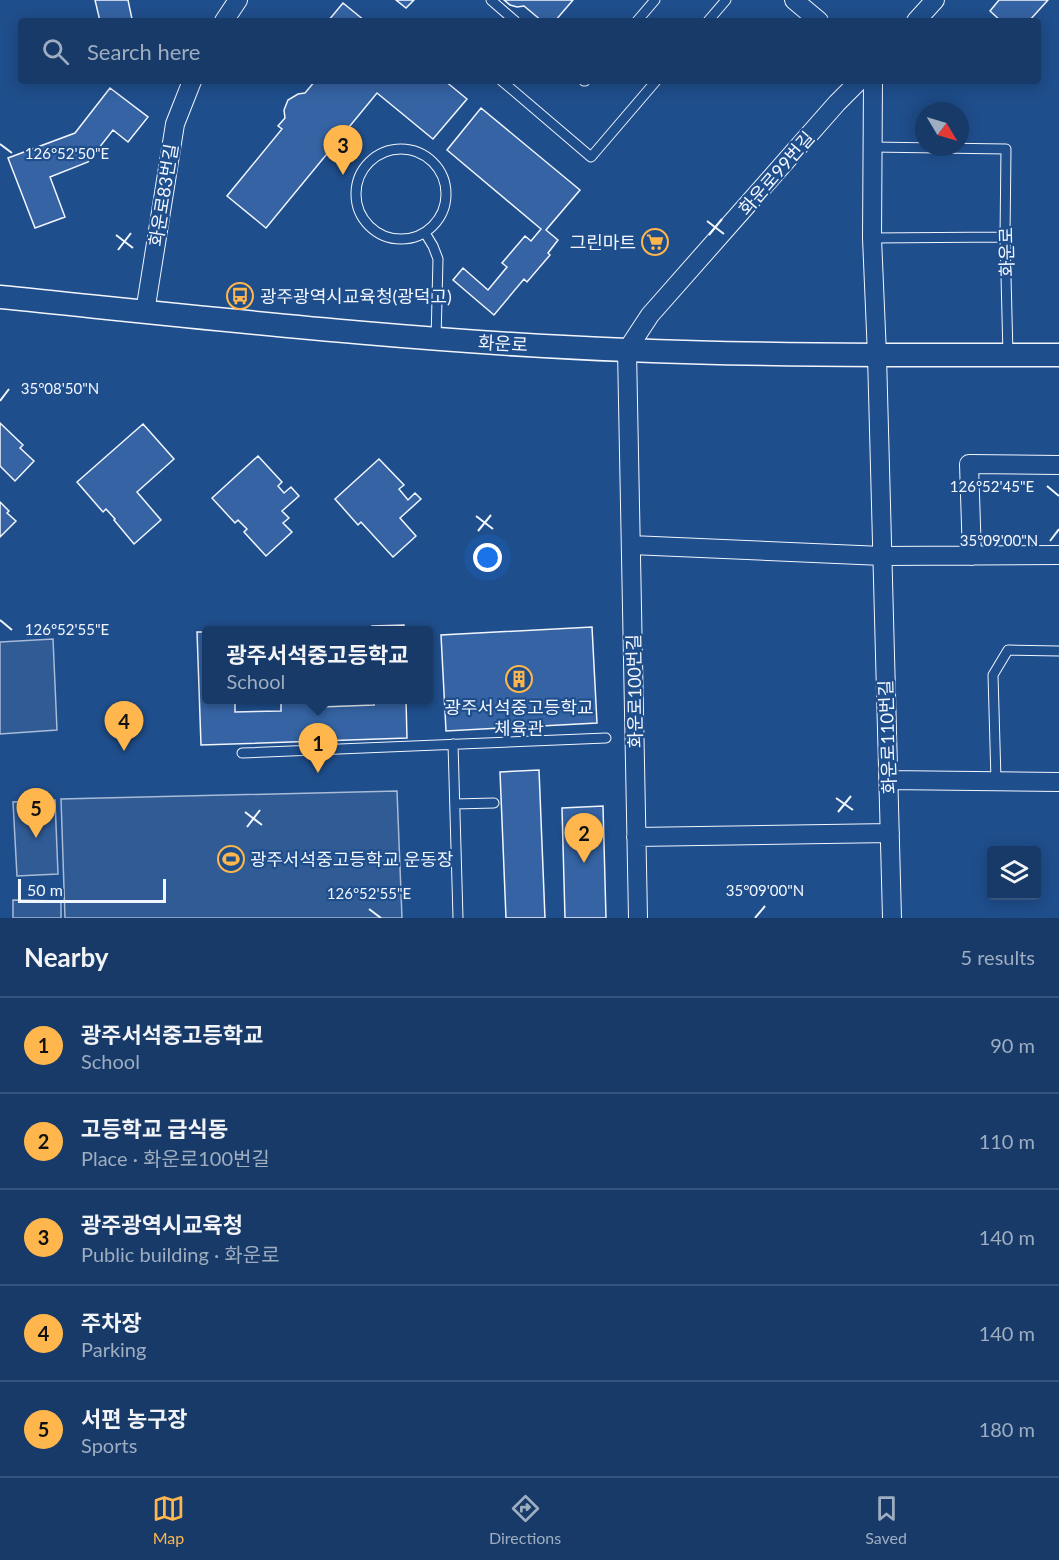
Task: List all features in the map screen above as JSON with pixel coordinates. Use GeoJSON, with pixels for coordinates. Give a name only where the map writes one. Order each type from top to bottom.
{"type":"FeatureCollection","features":[{"type":"Feature","properties":{"kind":"street"},"geometry":{"type":"LineString","coordinates":[[226,18],[238,0]]}},
{"type":"Feature","properties":{"kind":"street"},"geometry":{"type":"LineString","coordinates":[[794,0],[815,18]]}},
{"type":"Feature","properties":{"kind":"street"},"geometry":{"type":"LineString","coordinates":[[919,18],[935,0]]}},
{"type":"Feature","properties":{"kind":"street","name":"화운로83번길"},"geometry":{"type":"LineString","coordinates":[[145,312],[175,124],[191,84]]}},
{"type":"Feature","properties":{"kind":"street","name":"화운로99번길"},"geometry":{"type":"LineString","coordinates":[[627,350],[650,315],[856,84]]}},
{"type":"Feature","properties":{"kind":"street","name":"화운로110번길"},"geometry":{"type":"LineString","coordinates":[[873,84],[872,238],[892,918]]}},
{"type":"Feature","properties":{"kind":"street","name":"화운로"},"geometry":{"type":"LineString","coordinates":[[0,297],[436,339],[627,350],[877,355],[1059,355]]}},
{"type":"Feature","properties":{"kind":"street","name":"화운로100번길"},"geometry":{"type":"LineString","coordinates":[[627,350],[638,918]]}},
{"type":"Feature","properties":{"kind":"street"},"geometry":{"type":"LineString","coordinates":[[972,556],[969,464],[1059,465]]}},
{"type":"Feature","properties":{"kind":"street"},"geometry":{"type":"LineString","coordinates":[[631,545],[882,556],[1059,555]]}},
{"type":"Feature","properties":{"kind":"street"},"geometry":{"type":"LineString","coordinates":[[888,780],[1059,782]]}},
{"type":"Feature","properties":{"kind":"street"},"geometry":{"type":"LineString","coordinates":[[636,837],[890,833]]}},
{"type":"Feature","properties":{"kind":"lane"},"geometry":{"type":"LineString","coordinates":[[491,0],[512,18]]}},
{"type":"Feature","properties":{"kind":"lane"},"geometry":{"type":"LineString","coordinates":[[640,18],[655,0]]}},
{"type":"Feature","properties":{"kind":"lane"},"geometry":{"type":"LineString","coordinates":[[711,18],[726,0]]}},
{"type":"Feature","properties":{"kind":"lane"},"geometry":{"type":"LineString","coordinates":[[506,84],[591,157],[650,84]]}},
{"type":"Feature","properties":{"kind":"lane","name":"화운로"},"geometry":{"type":"LineString","coordinates":[[872,147],[1005,148],[1008,355]]}},
{"type":"Feature","properties":{"kind":"lane"},"geometry":{"type":"LineString","coordinates":[[396,149],[411,150],[425,155],[444,179],[447,194],[444,209],[436,223],[425,233],[413,238],[387,237],[376,232],[366,223],[356,199],[357,186],[361,174],[369,163],[381,154],[396,149]]}},
{"type":"Feature","properties":{"kind":"lane"},"geometry":{"type":"LineString","coordinates":[[425,233],[438,259],[436,339]]}},
{"type":"Feature","properties":{"kind":"lane"},"geometry":{"type":"LineString","coordinates":[[872,238],[1005,237]]}},
{"type":"Feature","properties":{"kind":"lane"},"geometry":{"type":"LineString","coordinates":[[996,780],[993,675],[1008,650],[1059,651]]}},
{"type":"Feature","properties":{"kind":"lane"},"geometry":{"type":"LineString","coordinates":[[242,753],[606,738]]}},
{"type":"Feature","properties":{"kind":"lane"},"geometry":{"type":"LineString","coordinates":[[453,744],[458,918]]}},
{"type":"Feature","properties":{"kind":"lane"},"geometry":{"type":"LineString","coordinates":[[455,804],[494,803]]}},
{"type":"Feature","properties":{"kind":"shaded area"},"geometry":{"type":"Polygon","coordinates":[[[53,639],[57,730],[0,734],[0,642],[53,639]]]}},
{"type":"Feature","properties":{"kind":"shaded area","name":"광주서석중고등학교 운동장"},"geometry":{"type":"Polygon","coordinates":[[[397,791],[402,918],[65,918],[61,799],[397,791]]]}},
{"type":"Feature","properties":{"kind":"shaded area"},"geometry":{"type":"Polygon","coordinates":[[[55,800],[58,874],[17,876],[13,802],[55,800]]]}},
{"type":"Feature","properties":{"kind":"shaded area"},"geometry":{"type":"Polygon","coordinates":[[[13,900],[61,901],[61,918],[13,918],[13,900]]]}},
{"type":"Feature","properties":{"kind":"building"},"geometry":{"type":"Polygon","coordinates":[[[95,0],[128,0],[132,18],[99,18],[95,0]]]}},
{"type":"Feature","properties":{"kind":"building"},"geometry":{"type":"Polygon","coordinates":[[[396,0],[414,0],[406,8],[396,0]]]}},
{"type":"Feature","properties":{"kind":"building"},"geometry":{"type":"Polygon","coordinates":[[[504,0],[573,0],[558,18],[538,18],[524,6],[510,5],[504,0]]]}},
{"type":"Feature","properties":{"kind":"building"},"geometry":{"type":"Polygon","coordinates":[[[999,0],[1048,0],[1032,18],[998,18],[990,11],[999,0]]]}},
{"type":"Feature","properties":{"kind":"building"},"geometry":{"type":"Polygon","coordinates":[[[343,3],[361,18],[330,18],[343,3]]]}},
{"type":"Feature","properties":{"kind":"building"},"geometry":{"type":"Polygon","coordinates":[[[312,84],[449,84],[467,99],[433,139],[377,93],[266,228],[227,196],[282,129],[278,126],[285,118],[284,110],[288,100],[305,93],[312,84]]]}},
{"type":"Feature","properties":{"kind":"building"},"geometry":{"type":"Polygon","coordinates":[[[110,88],[148,117],[128,142],[113,130],[88,162],[50,177],[65,217],[35,228],[8,158],[75,133],[110,88]]]}},
{"type":"Feature","properties":{"kind":"building"},"geometry":{"type":"Polygon","coordinates":[[[481,108],[580,190],[546,230],[558,240],[548,253],[550,255],[527,282],[524,279],[494,315],[453,280],[463,268],[488,290],[507,267],[502,263],[525,236],[531,241],[541,229],[447,150],[481,108]]]}},
{"type":"Feature","properties":{"kind":"building"},"geometry":{"type":"Polygon","coordinates":[[[0,423],[23,445],[20,448],[34,461],[15,481],[0,466],[0,423]]]}},
{"type":"Feature","properties":{"kind":"building"},"geometry":{"type":"Polygon","coordinates":[[[143,424],[174,459],[137,492],[161,520],[134,544],[106,509],[103,512],[77,482],[143,424]]]}},
{"type":"Feature","properties":{"kind":"building"},"geometry":{"type":"Polygon","coordinates":[[[258,456],[282,482],[278,486],[284,493],[291,487],[299,496],[282,511],[289,518],[283,523],[292,532],[266,556],[244,532],[247,529],[238,520],[235,523],[212,498],[258,456]]]}},
{"type":"Feature","properties":{"kind":"building"},"geometry":{"type":"Polygon","coordinates":[[[379,459],[404,485],[399,489],[408,500],[415,493],[421,499],[400,518],[416,536],[393,557],[361,522],[358,525],[335,499],[379,459]]]}},
{"type":"Feature","properties":{"kind":"building"},"geometry":{"type":"Polygon","coordinates":[[[0,502],[16,521],[0,537],[0,502]]]}},
{"type":"Feature","properties":{"kind":"building","name":"광주서석중고등학교 체육관"},"geometry":{"type":"Polygon","coordinates":[[[592,627],[597,723],[446,731],[441,635],[592,627]]]}},
{"type":"Feature","properties":{"kind":"building"},"geometry":{"type":"Polygon","coordinates":[[[197,632],[202,632],[202,704],[235,704],[235,712],[281,711],[281,704],[321,704],[321,707],[406,704],[407,738],[201,745],[197,632]]]}},
{"type":"Feature","properties":{"kind":"building"},"geometry":{"type":"Polygon","coordinates":[[[539,770],[545,918],[506,918],[500,772],[539,770]]]}},
{"type":"Feature","properties":{"kind":"building"},"geometry":{"type":"Polygon","coordinates":[[[603,806],[606,918],[565,918],[562,808],[603,806]]]}},
{"type":"Feature","properties":{"kind":"place","name":"광주광역시교육청"},"geometry":{"type":"Point","coordinates":[343,175]}},
{"type":"Feature","properties":{"kind":"place","name":"그린마트"},"geometry":{"type":"Point","coordinates":[655,242]}},
{"type":"Feature","properties":{"kind":"place","name":"광주광역시교육청(광덕고)"},"geometry":{"type":"Point","coordinates":[240,296]}},
{"type":"Feature","properties":{"kind":"place","name":"광주서석중고등학교 체육관"},"geometry":{"type":"Point","coordinates":[519,679]}},
{"type":"Feature","properties":{"kind":"place","name":"주차장"},"geometry":{"type":"Point","coordinates":[124,751]}},
{"type":"Feature","properties":{"kind":"place","name":"광주서석중고등학교"},"geometry":{"type":"Point","coordinates":[318,773]}},
{"type":"Feature","properties":{"kind":"place","name":"서편 농구장"},"geometry":{"type":"Point","coordinates":[36,838]}},
{"type":"Feature","properties":{"kind":"place","name":"광주서석중고등학교 운동장"},"geometry":{"type":"Point","coordinates":[231,859]}},
{"type":"Feature","properties":{"kind":"place","name":"고등학교 급식동"},"geometry":{"type":"Point","coordinates":[584,863]}}]}
